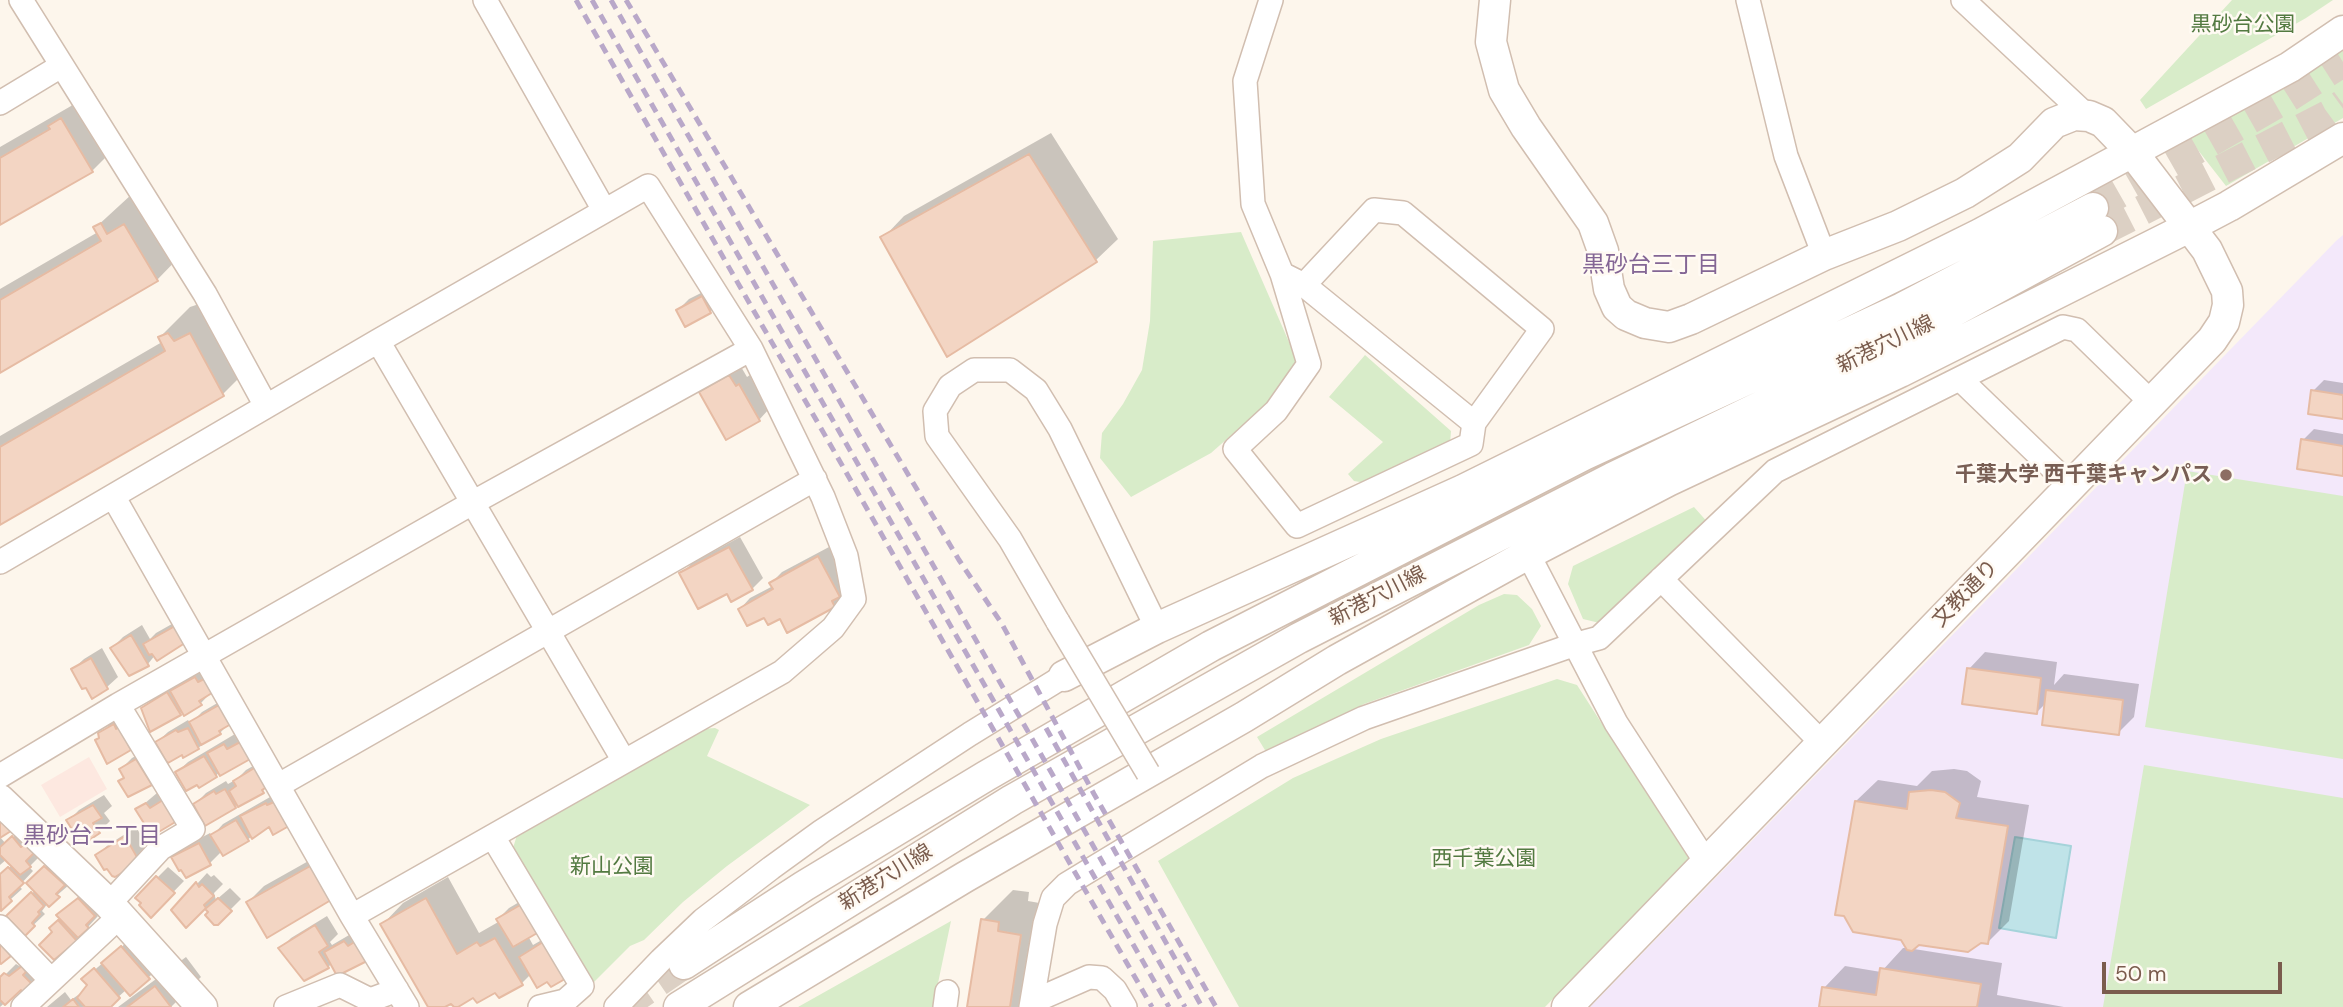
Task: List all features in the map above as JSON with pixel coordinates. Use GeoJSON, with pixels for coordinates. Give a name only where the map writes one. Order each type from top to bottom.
{"type":"FeatureCollection","features":[{"type":"Feature","properties":{"kind":"street"},"geometry":{"type":"LineString","coordinates":[[22,0],[205,294],[266,406]]}},
{"type":"Feature","properties":{"kind":"street"},"geometry":{"type":"LineString","coordinates":[[485,0],[604,210]]}},
{"type":"Feature","properties":{"kind":"street"},"geometry":{"type":"LineString","coordinates":[[1271,0],[1245,81],[1253,204],[1282,274],[1308,364],[1276,411],[1235,449],[1297,526],[1471,444],[1474,423],[1542,329],[1403,213],[1374,210],[1304,285]]}},
{"type":"Feature","properties":{"kind":"street"},"geometry":{"type":"LineString","coordinates":[[1495,0],[1491,42],[1504,90],[1526,127],[1593,223],[1603,251],[1609,289],[1617,307],[1626,315],[1645,323],[1669,327],[1690,319],[1824,255],[1898,226],[1965,193],[2020,158],[2054,123],[2074,115],[2087,116]]}},
{"type":"Feature","properties":{"kind":"street"},"geometry":{"type":"LineString","coordinates":[[1748,0],[1786,156],[1824,255]]}},
{"type":"Feature","properties":{"kind":"street"},"geometry":{"type":"LineString","coordinates":[[1963,0],[2087,116]]}},
{"type":"Feature","properties":{"kind":"street"},"geometry":{"type":"LineString","coordinates":[[616,1007],[703,920],[771,868],[822,831],[970,734],[1064,676],[1157,628],[1475,484],[1980,234],[2290,67],[2343,31]]}},
{"type":"Feature","properties":{"kind":"street"},"geometry":{"type":"LineString","coordinates":[[0,103],[61,66]]}},
{"type":"Feature","properties":{"kind":"street","name":"文教通り"},"geometry":{"type":"LineString","coordinates":[[1567,1007],[2152,403],[2212,340],[2224,322],[2228,305],[2227,291],[2207,250],[2133,153],[2103,122],[2087,116]]}},
{"type":"Feature","properties":{"kind":"street"},"geometry":{"type":"LineString","coordinates":[[749,1007],[1337,660],[1528,554],[1668,481],[1900,372],[2189,227],[2343,138]]}},
{"type":"Feature","properties":{"kind":"street"},"geometry":{"type":"LineString","coordinates":[[0,562],[648,186],[751,349],[815,479],[846,556],[854,599],[833,628],[782,672],[352,916]]}},
{"type":"Feature","properties":{"kind":"street","name":"新港穴川線"},"geometry":{"type":"LineString","coordinates":[[679,1007],[1012,800],[1299,638],[1612,478],[1923,328],[2097,219],[1584,455],[1211,646],[952,796],[804,886],[684,964]]}},
{"type":"Feature","properties":{"kind":"street"},"geometry":{"type":"LineString","coordinates":[[1282,274],[1304,285],[1474,423]]}},
{"type":"Feature","properties":{"kind":"street"},"geometry":{"type":"LineString","coordinates":[[1031,1005],[1045,924],[1054,898],[1067,884],[1262,766],[1364,718],[1599,638],[1774,471],[2063,327],[2077,330],[2152,403]]}},
{"type":"Feature","properties":{"kind":"street"},"geometry":{"type":"LineString","coordinates":[[378,341],[624,761]]}},
{"type":"Feature","properties":{"kind":"street"},"geometry":{"type":"LineString","coordinates":[[0,776],[118,705],[474,502],[751,349]]}},
{"type":"Feature","properties":{"kind":"street"},"geometry":{"type":"LineString","coordinates":[[1148,773],[1010,539],[937,436],[935,411],[950,386],[974,370],[1010,370],[1036,390],[1060,429],[1157,628]]}},
{"type":"Feature","properties":{"kind":"street"},"geometry":{"type":"LineString","coordinates":[[1960,379],[2071,486]]}},
{"type":"Feature","properties":{"kind":"street"},"geometry":{"type":"LineString","coordinates":[[279,785],[815,479]]}},
{"type":"Feature","properties":{"kind":"street"},"geometry":{"type":"LineString","coordinates":[[113,496],[402,999],[370,1000],[340,985],[286,1007]]}},
{"type":"Feature","properties":{"kind":"street"},"geometry":{"type":"LineString","coordinates":[[1528,554],[1573,645],[1616,723],[1706,862]]}},
{"type":"Feature","properties":{"kind":"street"},"geometry":{"type":"LineString","coordinates":[[1661,579],[1823,744]]}},
{"type":"Feature","properties":{"kind":"street"},"geometry":{"type":"LineString","coordinates":[[23,1007],[51,981],[114,910],[161,848],[193,829],[118,705]]}},
{"type":"Feature","properties":{"kind":"street"},"geometry":{"type":"LineString","coordinates":[[0,800],[114,910],[202,1007]]}},
{"type":"Feature","properties":{"kind":"street"},"geometry":{"type":"LineString","coordinates":[[493,837],[582,986],[565,1001],[540,1007]]}},
{"type":"Feature","properties":{"kind":"street"},"geometry":{"type":"LineString","coordinates":[[0,927],[51,981]]}},
{"type":"Feature","properties":{"kind":"street"},"geometry":{"type":"LineString","coordinates":[[1031,1005],[1089,977],[1102,978],[1115,990],[1125,1007]]}},
{"type":"Feature","properties":{"kind":"shaded area","name":"千葉大学 西千葉キャンパス"},"geometry":{"type":"Polygon","coordinates":[[[2343,235],[2343,1007],[1590,1007],[2336,241],[2343,235]]]}},
{"type":"Feature","properties":{"kind":"shaded area"},"geometry":{"type":"Polygon","coordinates":[[[89,757],[107,789],[60,817],[41,785],[89,757]]]}},
{"type":"Feature","properties":{"kind":"green space","name":"黒砂台公園"},"geometry":{"type":"Polygon","coordinates":[[[2232,0],[2333,0],[2146,109],[2140,100],[2232,0]]]}},
{"type":"Feature","properties":{"kind":"green space"},"geometry":{"type":"Polygon","coordinates":[[[2343,43],[2343,118],[2226,186],[2187,136],[2343,43]]]}},
{"type":"Feature","properties":{"kind":"green space"},"geometry":{"type":"Polygon","coordinates":[[[1241,232],[1299,365],[1285,388],[1211,453],[1131,497],[1100,458],[1102,433],[1123,404],[1142,370],[1150,321],[1153,241],[1241,232]]]}},
{"type":"Feature","properties":{"kind":"green space"},"geometry":{"type":"Polygon","coordinates":[[[1365,355],[1451,431],[1450,444],[1366,483],[1354,481],[1348,474],[1383,442],[1329,397],[1365,355]]]}},
{"type":"Feature","properties":{"kind":"green space"},"geometry":{"type":"Polygon","coordinates":[[[2187,471],[2343,496],[2343,759],[2145,727],[2187,471]]]}},
{"type":"Feature","properties":{"kind":"green space"},"geometry":{"type":"Polygon","coordinates":[[[1694,507],[1710,525],[1608,625],[1583,619],[1568,584],[1573,566],[1694,507]]]}},
{"type":"Feature","properties":{"kind":"green space"},"geometry":{"type":"Polygon","coordinates":[[[1504,594],[1517,595],[1532,609],[1541,626],[1529,645],[1364,704],[1268,755],[1257,737],[1479,605],[1504,594]]]}},
{"type":"Feature","properties":{"kind":"green space","name":"西千葉公園"},"geometry":{"type":"Polygon","coordinates":[[[1557,679],[1577,685],[1689,859],[1545,1007],[1239,1007],[1158,861],[1293,778],[1381,739],[1557,679]]]}},
{"type":"Feature","properties":{"kind":"green space","name":"新山公園"},"geometry":{"type":"Polygon","coordinates":[[[702,729],[719,730],[707,756],[810,805],[683,902],[644,940],[630,946],[592,984],[513,848],[517,835],[702,729]]]}},
{"type":"Feature","properties":{"kind":"green space"},"geometry":{"type":"Polygon","coordinates":[[[2144,765],[2343,798],[2343,1007],[2103,1007],[2144,765]]]}},
{"type":"Feature","properties":{"kind":"green space"},"geometry":{"type":"Polygon","coordinates":[[[951,921],[933,1007],[798,1007],[951,921]]]}},
{"type":"Feature","properties":{"kind":"water"},"geometry":{"type":"Polygon","coordinates":[[[2015,837],[2071,846],[2056,938],[1999,928],[2015,837]]]}},
{"type":"Feature","properties":{"kind":"building"},"geometry":{"type":"Polygon","coordinates":[[[61,118],[93,172],[0,225],[0,158],[50,129],[48,126],[61,118]]]}},
{"type":"Feature","properties":{"kind":"building"},"geometry":{"type":"Polygon","coordinates":[[[1029,154],[1097,262],[947,357],[880,237],[1029,154]]]}},
{"type":"Feature","properties":{"kind":"building"},"geometry":{"type":"Polygon","coordinates":[[[101,223],[107,234],[124,224],[158,281],[0,373],[0,300],[101,241],[93,227],[101,223]]]}},
{"type":"Feature","properties":{"kind":"building"},"geometry":{"type":"Polygon","coordinates":[[[702,296],[711,313],[685,327],[676,310],[702,296]]]}},
{"type":"Feature","properties":{"kind":"building"},"geometry":{"type":"Polygon","coordinates":[[[168,333],[174,341],[190,333],[224,396],[0,525],[0,447],[165,351],[158,337],[168,333]]]}},
{"type":"Feature","properties":{"kind":"building"},"geometry":{"type":"Polygon","coordinates":[[[729,375],[736,386],[739,384],[760,421],[726,440],[699,392],[729,375]]]}},
{"type":"Feature","properties":{"kind":"building"},"geometry":{"type":"Polygon","coordinates":[[[2311,390],[2343,395],[2343,419],[2308,414],[2311,390]]]}},
{"type":"Feature","properties":{"kind":"building"},"geometry":{"type":"Polygon","coordinates":[[[2301,439],[2343,446],[2343,476],[2297,469],[2301,439]]]}},
{"type":"Feature","properties":{"kind":"building"},"geometry":{"type":"Polygon","coordinates":[[[729,547],[753,590],[731,602],[727,594],[698,609],[679,573],[729,547]]]}},
{"type":"Feature","properties":{"kind":"building"},"geometry":{"type":"Polygon","coordinates":[[[818,556],[840,597],[832,601],[835,607],[787,633],[780,619],[768,625],[764,618],[747,626],[738,609],[773,589],[769,583],[818,556]]]}},
{"type":"Feature","properties":{"kind":"building"},"geometry":{"type":"Polygon","coordinates":[[[175,626],[185,643],[157,661],[152,654],[149,655],[143,644],[175,626]]]}},
{"type":"Feature","properties":{"kind":"building"},"geometry":{"type":"Polygon","coordinates":[[[131,635],[149,666],[129,676],[110,648],[131,635]]]}},
{"type":"Feature","properties":{"kind":"building"},"geometry":{"type":"Polygon","coordinates":[[[91,658],[108,689],[92,699],[86,688],[82,689],[71,669],[91,658]]]}},
{"type":"Feature","properties":{"kind":"building"},"geometry":{"type":"Polygon","coordinates":[[[1967,668],[2041,678],[2037,714],[1962,704],[1967,668]]]}},
{"type":"Feature","properties":{"kind":"building"},"geometry":{"type":"Polygon","coordinates":[[[195,677],[198,682],[204,679],[212,693],[199,701],[202,705],[184,716],[170,691],[195,677]]]}},
{"type":"Feature","properties":{"kind":"building"},"geometry":{"type":"Polygon","coordinates":[[[2046,690],[2123,700],[2119,735],[2042,725],[2046,690]]]}},
{"type":"Feature","properties":{"kind":"building"},"geometry":{"type":"Polygon","coordinates":[[[167,692],[181,715],[150,732],[141,708],[167,692]]]}},
{"type":"Feature","properties":{"kind":"building"},"geometry":{"type":"Polygon","coordinates":[[[219,705],[231,724],[219,731],[221,734],[201,745],[189,722],[219,705]]]}},
{"type":"Feature","properties":{"kind":"building"},"geometry":{"type":"Polygon","coordinates":[[[114,724],[116,729],[119,727],[131,750],[107,764],[95,740],[99,738],[98,733],[114,724]]]}},
{"type":"Feature","properties":{"kind":"building"},"geometry":{"type":"Polygon","coordinates":[[[188,728],[199,749],[168,763],[155,742],[176,730],[178,732],[188,728]]]}},
{"type":"Feature","properties":{"kind":"building"},"geometry":{"type":"Polygon","coordinates":[[[242,741],[252,758],[220,776],[207,753],[224,744],[227,749],[242,741]]]}},
{"type":"Feature","properties":{"kind":"building"},"geometry":{"type":"Polygon","coordinates":[[[204,756],[217,777],[199,788],[197,785],[186,791],[175,772],[204,756]]]}},
{"type":"Feature","properties":{"kind":"building"},"geometry":{"type":"Polygon","coordinates":[[[136,759],[152,785],[128,797],[118,781],[124,778],[119,769],[136,759]]]}},
{"type":"Feature","properties":{"kind":"building"},"geometry":{"type":"Polygon","coordinates":[[[256,767],[268,786],[262,790],[264,793],[238,807],[229,791],[236,786],[233,781],[256,767]]]}},
{"type":"Feature","properties":{"kind":"building"},"geometry":{"type":"Polygon","coordinates":[[[225,789],[236,808],[205,826],[193,804],[214,791],[216,794],[225,789]]]}},
{"type":"Feature","properties":{"kind":"building"},"geometry":{"type":"Polygon","coordinates":[[[1909,792],[1945,792],[1960,803],[1956,818],[2008,826],[1988,944],[1981,943],[1968,952],[1919,945],[1912,951],[1907,950],[1901,940],[1853,932],[1844,916],[1835,915],[1855,801],[1907,809],[1909,792]]]}},
{"type":"Feature","properties":{"kind":"building"},"geometry":{"type":"Polygon","coordinates":[[[163,800],[177,821],[152,836],[135,809],[146,803],[150,808],[163,800]]]}},
{"type":"Feature","properties":{"kind":"building"},"geometry":{"type":"Polygon","coordinates":[[[274,802],[289,826],[273,835],[269,827],[252,839],[240,816],[266,803],[267,805],[274,802]]]}},
{"type":"Feature","properties":{"kind":"building"},"geometry":{"type":"Polygon","coordinates":[[[93,805],[102,818],[93,823],[100,833],[82,845],[66,820],[93,805]]]}},
{"type":"Feature","properties":{"kind":"building"},"geometry":{"type":"Polygon","coordinates":[[[0,820],[11,831],[0,838],[0,820]]]}},
{"type":"Feature","properties":{"kind":"building"},"geometry":{"type":"Polygon","coordinates":[[[236,820],[249,841],[223,856],[210,835],[236,820]]]}},
{"type":"Feature","properties":{"kind":"building"},"geometry":{"type":"Polygon","coordinates":[[[12,836],[21,847],[27,843],[35,852],[26,861],[31,867],[20,875],[0,855],[0,847],[12,836]]]}},
{"type":"Feature","properties":{"kind":"building"},"geometry":{"type":"Polygon","coordinates":[[[125,836],[138,859],[130,868],[115,877],[107,869],[104,870],[95,855],[125,836]]]}},
{"type":"Feature","properties":{"kind":"building"},"geometry":{"type":"Polygon","coordinates":[[[199,843],[211,865],[186,878],[171,857],[199,843]]]}},
{"type":"Feature","properties":{"kind":"building"},"geometry":{"type":"Polygon","coordinates":[[[312,865],[331,900],[267,938],[246,902],[312,865]]]}},
{"type":"Feature","properties":{"kind":"building"},"geometry":{"type":"Polygon","coordinates":[[[44,866],[65,885],[56,894],[60,897],[49,907],[26,883],[44,866]]]}},
{"type":"Feature","properties":{"kind":"building"},"geometry":{"type":"Polygon","coordinates":[[[8,867],[24,883],[9,897],[12,901],[1,911],[0,874],[8,867]]]}},
{"type":"Feature","properties":{"kind":"building"},"geometry":{"type":"Polygon","coordinates":[[[156,876],[175,893],[151,918],[135,898],[156,876]]]}},
{"type":"Feature","properties":{"kind":"building"},"geometry":{"type":"Polygon","coordinates":[[[196,882],[199,887],[202,884],[214,896],[186,928],[171,910],[196,882]]]}},
{"type":"Feature","properties":{"kind":"building"},"geometry":{"type":"Polygon","coordinates":[[[31,892],[44,906],[32,923],[35,926],[25,936],[6,916],[31,892]]]}},
{"type":"Feature","properties":{"kind":"building"},"geometry":{"type":"Polygon","coordinates":[[[78,898],[95,916],[86,925],[89,928],[78,938],[56,915],[78,898]]]}},
{"type":"Feature","properties":{"kind":"building"},"geometry":{"type":"Polygon","coordinates":[[[218,898],[232,911],[218,925],[214,925],[205,915],[208,912],[205,909],[218,898]]]}},
{"type":"Feature","properties":{"kind":"building"},"geometry":{"type":"Polygon","coordinates":[[[426,898],[457,954],[477,942],[480,946],[495,938],[523,985],[499,998],[495,993],[477,1003],[473,998],[458,1007],[451,1004],[445,1007],[428,1007],[380,924],[426,898]]]}},
{"type":"Feature","properties":{"kind":"building"},"geometry":{"type":"Polygon","coordinates":[[[522,904],[539,932],[513,947],[496,919],[522,904]]]}},
{"type":"Feature","properties":{"kind":"building"},"geometry":{"type":"Polygon","coordinates":[[[981,919],[999,922],[998,931],[1021,935],[1010,1007],[967,1007],[981,919]]]}},
{"type":"Feature","properties":{"kind":"building"},"geometry":{"type":"Polygon","coordinates":[[[58,920],[77,941],[54,960],[39,945],[52,932],[49,928],[58,920]]]}},
{"type":"Feature","properties":{"kind":"building"},"geometry":{"type":"Polygon","coordinates":[[[315,925],[328,946],[319,952],[329,968],[304,981],[278,948],[315,925]]]}},
{"type":"Feature","properties":{"kind":"building"},"geometry":{"type":"Polygon","coordinates":[[[344,941],[348,946],[356,941],[367,961],[337,976],[324,952],[344,941]]]}},
{"type":"Feature","properties":{"kind":"building"},"geometry":{"type":"Polygon","coordinates":[[[0,942],[11,956],[1,964],[0,963],[0,942]]]}},
{"type":"Feature","properties":{"kind":"building"},"geometry":{"type":"Polygon","coordinates":[[[543,942],[565,979],[551,987],[547,982],[537,988],[519,957],[543,942]]]}},
{"type":"Feature","properties":{"kind":"building"},"geometry":{"type":"Polygon","coordinates":[[[121,946],[150,979],[130,996],[101,963],[121,946]]]}},
{"type":"Feature","properties":{"kind":"building"},"geometry":{"type":"Polygon","coordinates":[[[22,966],[26,972],[23,975],[31,986],[23,993],[21,990],[5,1005],[0,1000],[0,977],[4,973],[9,976],[22,966]]]}},
{"type":"Feature","properties":{"kind":"building"},"geometry":{"type":"Polygon","coordinates":[[[94,968],[120,998],[111,1007],[85,1007],[77,998],[87,985],[81,979],[94,968]]]}},
{"type":"Feature","properties":{"kind":"building"},"geometry":{"type":"Polygon","coordinates":[[[1880,968],[1981,984],[1977,1007],[1819,1007],[1822,987],[1876,995],[1880,968]]]}},
{"type":"Feature","properties":{"kind":"building"},"geometry":{"type":"Polygon","coordinates":[[[155,986],[171,1007],[127,1007],[155,986]]]}},
{"type":"Feature","properties":{"kind":"building"},"geometry":{"type":"Polygon","coordinates":[[[73,999],[79,1007],[63,1007],[73,999]]]}},
{"type":"Feature","properties":{"kind":"tunnel"},"geometry":{"type":"LineString","coordinates":[[2093,208],[2285,99],[2343,62]]}},
{"type":"Feature","properties":{"kind":"tunnel"},"geometry":{"type":"LineString","coordinates":[[2102,231],[2328,115],[2343,104]]}},
{"type":"Feature","properties":{"kind":"tunnel"},"geometry":{"type":"LineString","coordinates":[[621,1007],[684,964]]}},
{"type":"Feature","properties":{"kind":"railway"},"geometry":{"type":"LineString","coordinates":[[576,0],[1152,1007]]}},
{"type":"Feature","properties":{"kind":"railway"},"geometry":{"type":"LineString","coordinates":[[592,0],[1169,1007]]}},
{"type":"Feature","properties":{"kind":"railway"},"geometry":{"type":"LineString","coordinates":[[611,0],[1185,1007]]}},
{"type":"Feature","properties":{"kind":"railway"},"geometry":{"type":"LineString","coordinates":[[626,0],[959,560],[1002,624],[1094,794],[1216,1007]]}},
{"type":"Feature","properties":{"kind":"railway"},"geometry":{"type":"LineString","coordinates":[[1046,728],[1202,1007]]}},
{"type":"Feature","properties":{"kind":"place","name":"千葉大学 西千葉キャンパス"},"geometry":{"type":"Point","coordinates":[2226,475]}},
{"type":"Feature","properties":{"kind":"district","name":"黒砂台三丁目"},"geometry":{"type":"Point","coordinates":[1651,266]}},
{"type":"Feature","properties":{"kind":"district","name":"黒砂台二丁目"},"geometry":{"type":"Point","coordinates":[92,837]}}]}
